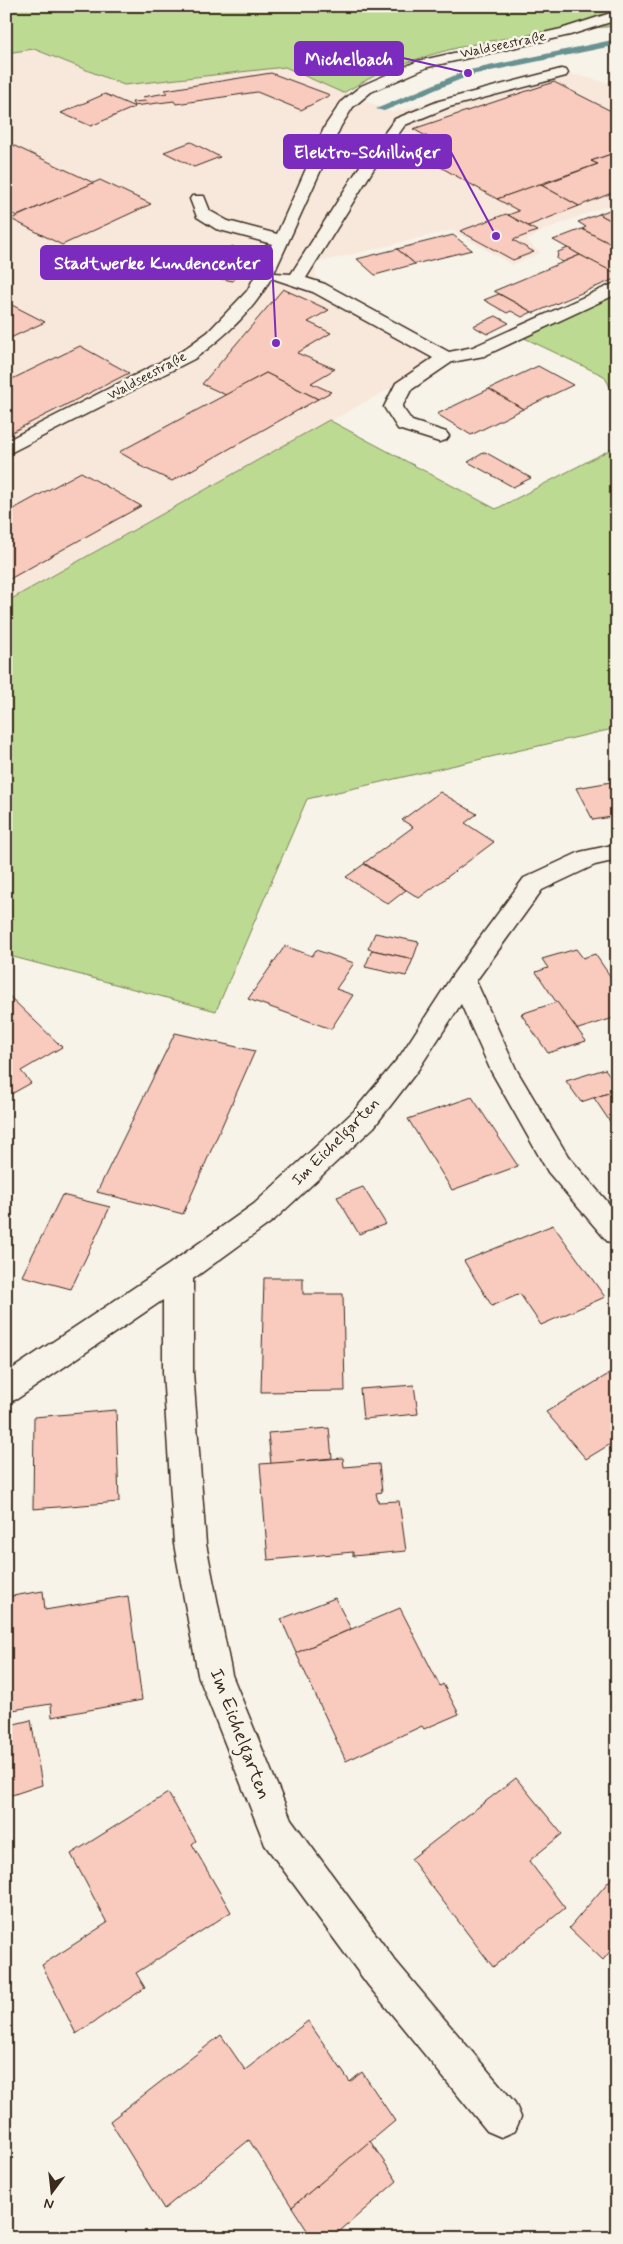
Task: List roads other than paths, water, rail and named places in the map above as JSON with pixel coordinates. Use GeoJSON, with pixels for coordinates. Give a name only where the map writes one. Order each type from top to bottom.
{"type":"FeatureCollection","features":[{"type":"Feature","properties":{"kind":"street","name":"Waldseestraße"},"geometry":{"type":"LineString","coordinates":[[6,449],[188,355],[214,336],[237,314],[255,293],[266,275],[333,126],[347,104],[366,89],[423,64],[565,32],[617,15]]}},
{"type":"Feature","properties":{"kind":"street"},"geometry":{"type":"LineString","coordinates":[[296,280],[366,169],[400,122],[444,104],[561,73]]}},
{"type":"Feature","properties":{"kind":"street"},"geometry":{"type":"LineString","coordinates":[[198,199],[203,214],[222,225],[282,241]]}},
{"type":"Feature","properties":{"kind":"street"},"geometry":{"type":"LineString","coordinates":[[266,275],[296,280],[319,288],[446,358]]}},
{"type":"Feature","properties":{"kind":"street"},"geometry":{"type":"LineString","coordinates":[[439,436],[405,425],[393,407],[403,387],[446,358],[478,352],[617,287]]}},
{"type":"Feature","properties":{"kind":"street","name":"Im Eichelgarten"},"geometry":{"type":"LineString","coordinates":[[6,1390],[178,1274],[264,1212],[364,1119],[409,1063],[463,980],[533,884],[589,858],[617,852]]}},
{"type":"Feature","properties":{"kind":"street"},"geometry":{"type":"LineString","coordinates":[[463,980],[504,1071],[558,1164],[617,1233]]}},
{"type":"Feature","properties":{"kind":"street","name":"Im Eichelgarten"},"geometry":{"type":"LineString","coordinates":[[178,1274],[178,1372],[190,1544],[215,1675],[278,1832],[381,1972],[501,2117]]}},
{"type":"Feature","properties":{"kind":"waterway"},"geometry":{"type":"LineString","coordinates":[[381,109],[468,73],[617,42]]}},
{"type":"Feature","properties":{"kind":"place","name":"Michelbach"},"geometry":{"type":"Point","coordinates":[468,73]}},
{"type":"Feature","properties":{"kind":"place","name":"Elektro-Schillinger"},"geometry":{"type":"Point","coordinates":[496,236]}},
{"type":"Feature","properties":{"kind":"place","name":"Stadtwerke Kundencenter"},"geometry":{"type":"Point","coordinates":[276,343]}}]}
